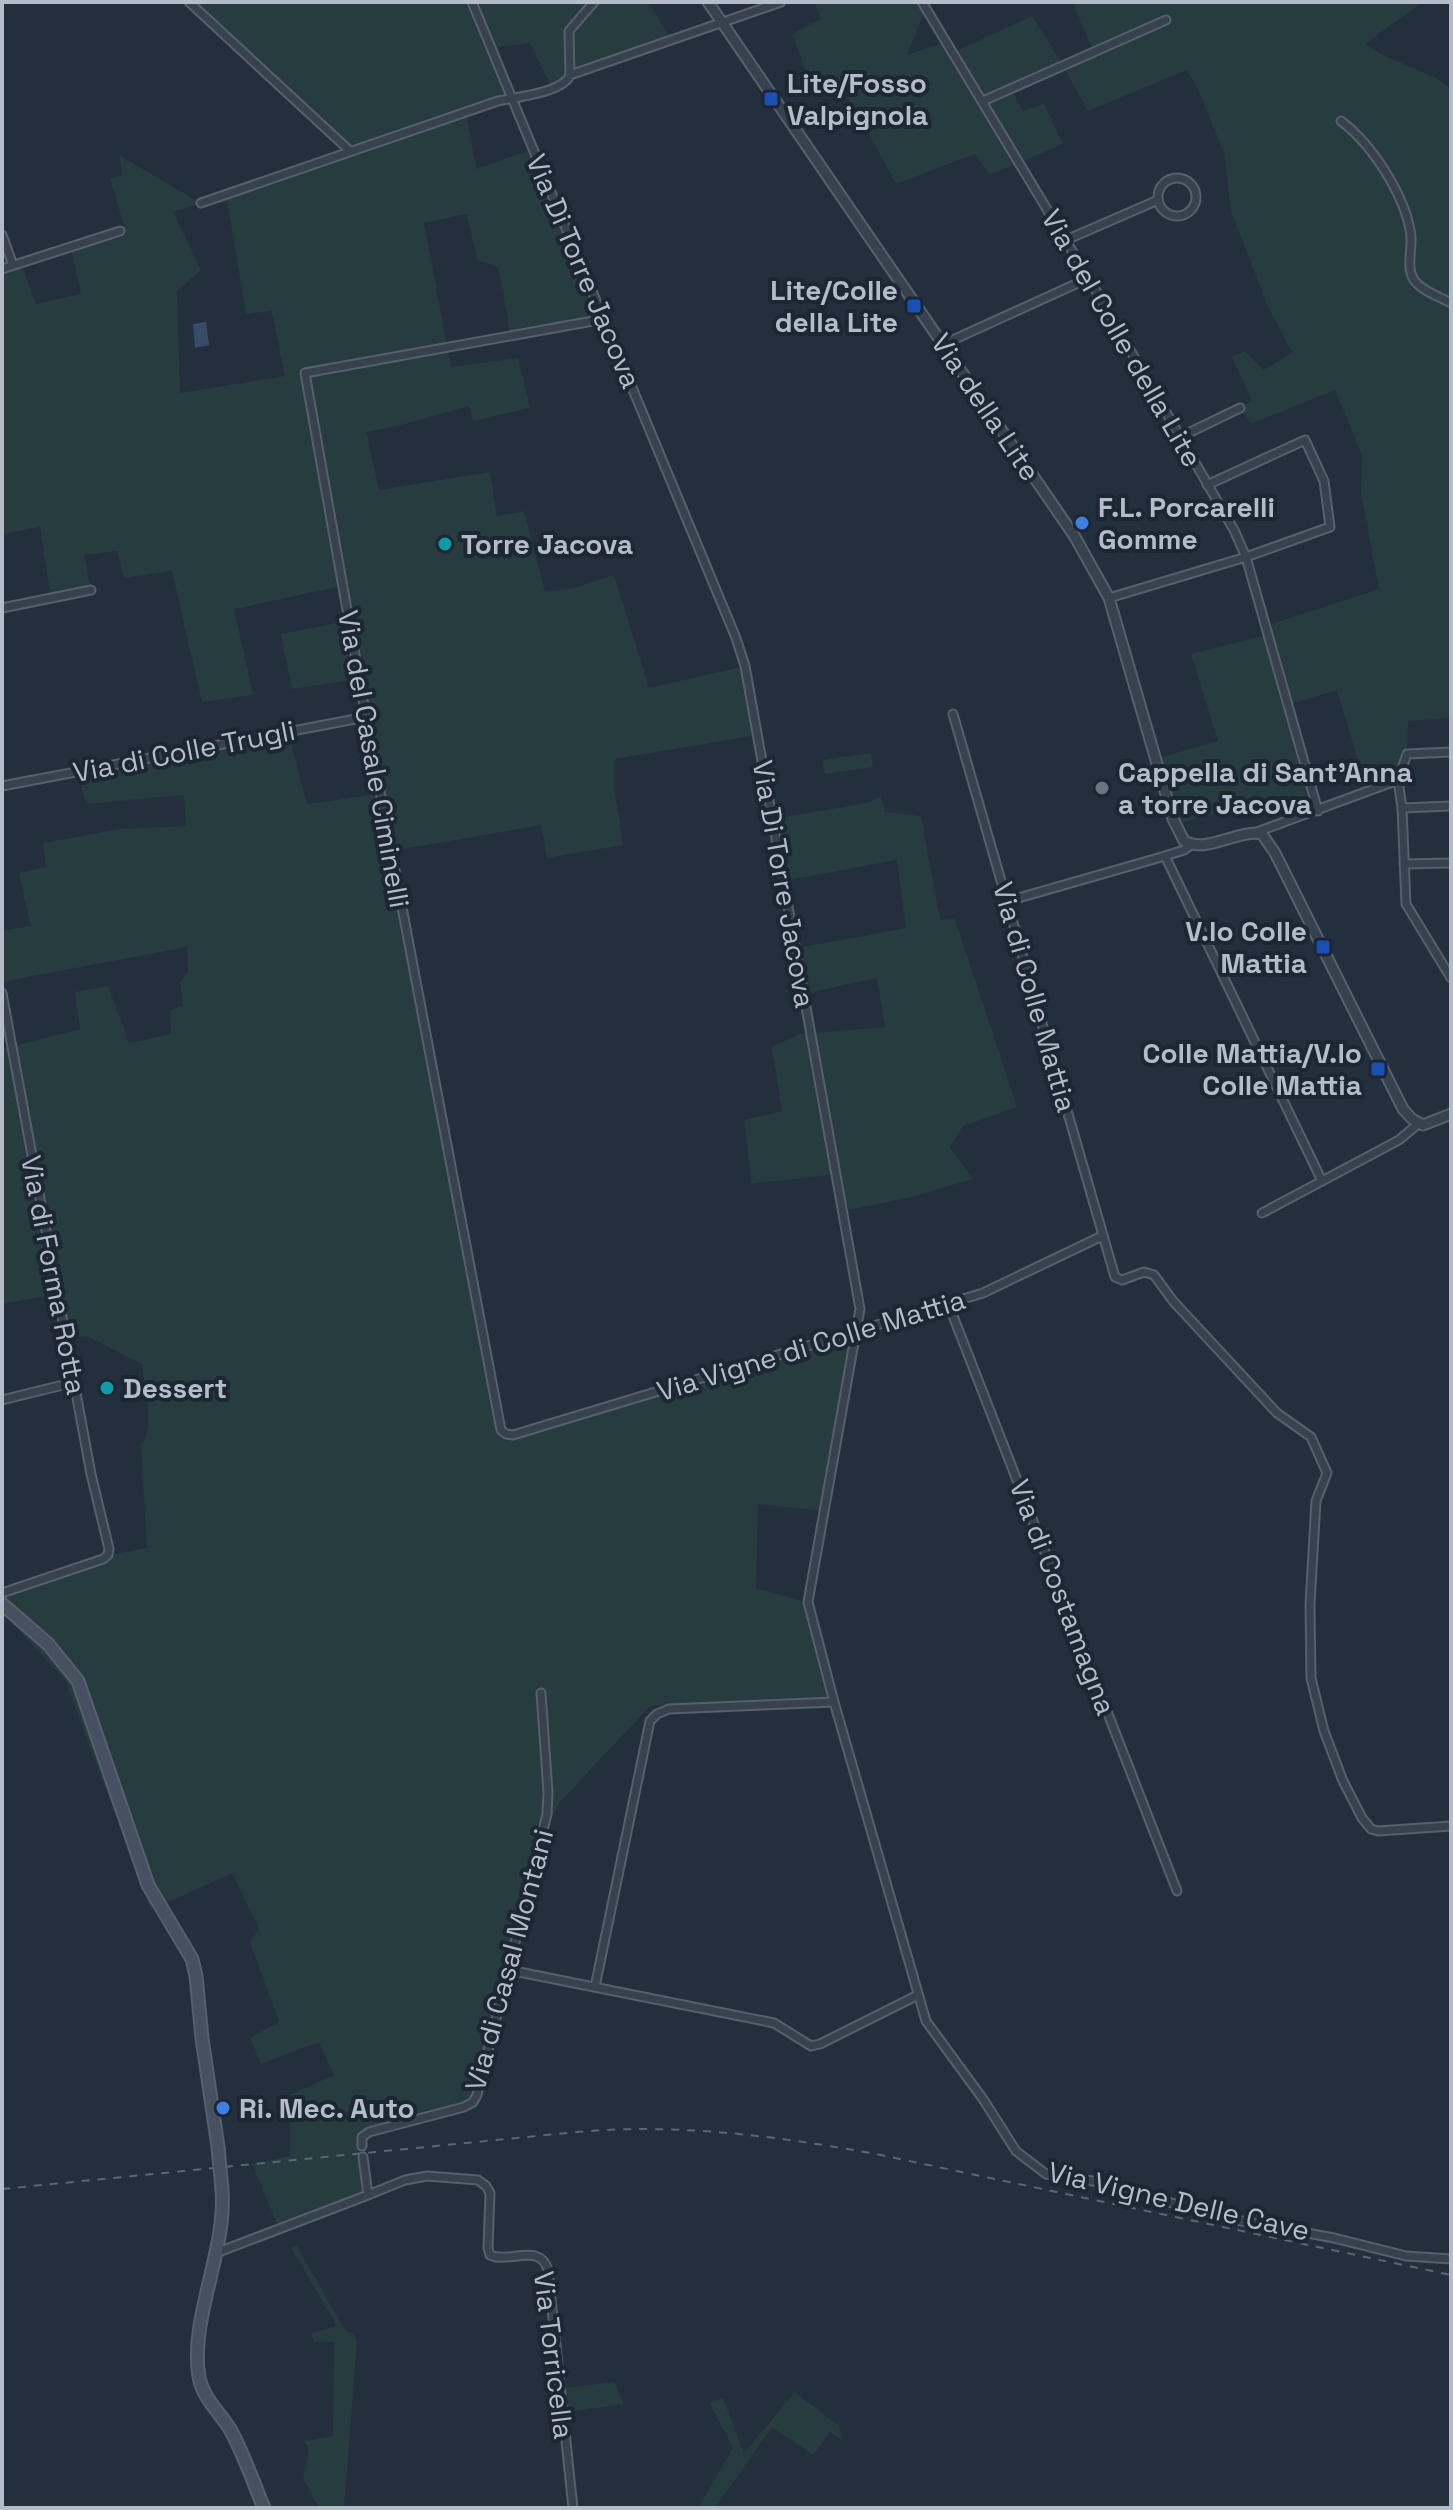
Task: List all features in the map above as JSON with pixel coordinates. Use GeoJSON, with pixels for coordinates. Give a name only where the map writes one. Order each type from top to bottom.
{"type":"FeatureCollection","features":[{"type":"Feature","properties":{"kind":"main road"},"geometry":{"type":"LineString","coordinates":[[2,1604],[56,1652],[81,1688],[148,1885],[194,1964],[210,2094],[220,2226],[201,2331],[200,2379],[207,2398],[236,2441],[264,2508]]}},
{"type":"Feature","properties":{"kind":"street"},"geometry":{"type":"LineString","coordinates":[[189,2],[350,151]]}},
{"type":"Feature","properties":{"kind":"street","name":"Via Di Torre Jacova"},"geometry":{"type":"LineString","coordinates":[[472,2],[745,666],[859,1300],[858,1330],[808,1594],[834,1702]]}},
{"type":"Feature","properties":{"kind":"street"},"geometry":{"type":"LineString","coordinates":[[201,203],[498,101],[512,100],[564,84],[570,75],[570,29],[594,2]]}},
{"type":"Feature","properties":{"kind":"street","name":"Via della Lite"},"geometry":{"type":"LineString","coordinates":[[708,2],[1075,537],[1109,598],[1173,819],[1184,841],[1191,845]]}},
{"type":"Feature","properties":{"kind":"street"},"geometry":{"type":"LineString","coordinates":[[570,75],[781,2]]}},
{"type":"Feature","properties":{"kind":"street","name":"Via del Colle della Lite"},"geometry":{"type":"LineString","coordinates":[[922,2],[1089,278],[1234,530],[1246,557],[1318,811]]}},
{"type":"Feature","properties":{"kind":"street"},"geometry":{"type":"LineString","coordinates":[[983,101],[1166,20]]}},
{"type":"Feature","properties":{"kind":"street"},"geometry":{"type":"LineString","coordinates":[[1341,121],[1364,142],[1398,197],[1411,235],[1410,267],[1413,279],[1451,303]]}},
{"type":"Feature","properties":{"kind":"street"},"geometry":{"type":"LineString","coordinates":[[1172,178],[1184,179],[1195,192],[1195,204],[1181,216],[1169,215],[1158,200],[1159,189],[1172,178]]}},
{"type":"Feature","properties":{"kind":"street"},"geometry":{"type":"LineString","coordinates":[[1066,240],[1158,200]]}},
{"type":"Feature","properties":{"kind":"street"},"geometry":{"type":"LineString","coordinates":[[2,269],[120,231]]}},
{"type":"Feature","properties":{"kind":"street"},"geometry":{"type":"LineString","coordinates":[[2,235],[13,265]]}},
{"type":"Feature","properties":{"kind":"street"},"geometry":{"type":"LineString","coordinates":[[944,344],[1089,278]]}},
{"type":"Feature","properties":{"kind":"street","name":"Via del Casale Ciminelli"},"geometry":{"type":"LineString","coordinates":[[513,1435],[504,1433],[499,1426],[305,373],[604,319]]}},
{"type":"Feature","properties":{"kind":"street"},"geometry":{"type":"LineString","coordinates":[[1180,437],[1240,408]]}},
{"type":"Feature","properties":{"kind":"street"},"geometry":{"type":"LineString","coordinates":[[1109,598],[1246,557],[1330,527],[1324,481],[1305,440],[1207,485]]}},
{"type":"Feature","properties":{"kind":"street"},"geometry":{"type":"LineString","coordinates":[[2,608],[91,590]]}},
{"type":"Feature","properties":{"kind":"street","name":"Via di Colle Mattia"},"geometry":{"type":"LineString","coordinates":[[953,714],[1102,1236],[1118,1280],[1146,1272],[1154,1275],[1175,1304],[1277,1413],[1309,1436],[1327,1476],[1316,1501],[1310,1597],[1310,1670],[1329,1747],[1354,1804],[1373,1830],[1451,1826]]}},
{"type":"Feature","properties":{"kind":"street","name":"Via di Colle Trugli"},"geometry":{"type":"LineString","coordinates":[[2,786],[366,717]]}},
{"type":"Feature","properties":{"kind":"street"},"geometry":{"type":"LineString","coordinates":[[1451,752],[1407,754],[1398,780],[1406,904],[1451,978]]}},
{"type":"Feature","properties":{"kind":"street"},"geometry":{"type":"LineString","coordinates":[[1008,901],[1165,856],[1191,845],[1257,832],[1398,780]]}},
{"type":"Feature","properties":{"kind":"street"},"geometry":{"type":"LineString","coordinates":[[1402,808],[1451,806]]}},
{"type":"Feature","properties":{"kind":"street"},"geometry":{"type":"LineString","coordinates":[[1257,832],[1262,834],[1275,853],[1401,1106],[1418,1124]]}},
{"type":"Feature","properties":{"kind":"street"},"geometry":{"type":"LineString","coordinates":[[1165,856],[1322,1181]]}},
{"type":"Feature","properties":{"kind":"street"},"geometry":{"type":"LineString","coordinates":[[1404,864],[1451,863]]}},
{"type":"Feature","properties":{"kind":"street","name":"Via di Forma Rotta"},"geometry":{"type":"LineString","coordinates":[[2,993],[91,1474],[108,1547],[108,1555],[100,1560],[2,1593]]}},
{"type":"Feature","properties":{"kind":"street"},"geometry":{"type":"LineString","coordinates":[[1262,1213],[1399,1140],[1418,1124],[1430,1124],[1451,1114]]}},
{"type":"Feature","properties":{"kind":"street","name":"Via Vigne di Colle Mattia"},"geometry":{"type":"LineString","coordinates":[[513,1435],[1000,1287],[1102,1236]]}},
{"type":"Feature","properties":{"kind":"street","name":"Via di Costamagna"},"geometry":{"type":"LineString","coordinates":[[948,1303],[1177,1891]]}},
{"type":"Feature","properties":{"kind":"street"},"geometry":{"type":"LineString","coordinates":[[2,1400],[75,1382]]}},
{"type":"Feature","properties":{"kind":"street","name":"Via di Casal Montani"},"geometry":{"type":"LineString","coordinates":[[362,2146],[363,2136],[372,2130],[461,2108],[473,2102],[477,2095],[548,1807],[541,1693]]}},
{"type":"Feature","properties":{"kind":"street"},"geometry":{"type":"LineString","coordinates":[[595,1987],[650,1721],[654,1716],[669,1709],[834,1702]]}},
{"type":"Feature","properties":{"kind":"street","name":"Via Vigne Delle Cave"},"geometry":{"type":"LineString","coordinates":[[834,1702],[929,2025],[1016,2151],[1046,2174],[1096,2181],[1217,2216],[1329,2237],[1406,2256],[1451,2259]]}},
{"type":"Feature","properties":{"kind":"street"},"geometry":{"type":"LineString","coordinates":[[509,1970],[772,2023],[806,2045],[817,2046],[918,1995]]}},
{"type":"Feature","properties":{"kind":"street"},"geometry":{"type":"LineString","coordinates":[[216,2253],[368,2195],[363,2157]]}},
{"type":"Feature","properties":{"kind":"street","name":"Via Torricella"},"geometry":{"type":"LineString","coordinates":[[368,2195],[418,2177],[478,2180],[490,2193],[490,2255],[499,2258],[535,2255],[544,2260],[548,2270],[573,2508]]}},
{"type":"Feature","properties":{"kind":"green space"},"geometry":{"type":"Polygon","coordinates":[[[190,2],[649,2],[671,40],[570,75],[552,88],[530,43],[491,48],[512,100],[466,112],[476,169],[533,149],[604,319],[511,336],[498,267],[477,260],[467,214],[424,223],[451,367],[518,358],[530,408],[473,421],[469,406],[366,432],[379,490],[490,472],[497,516],[524,511],[545,592],[575,588],[614,575],[649,688],[745,666],[757,735],[615,759],[615,792],[623,845],[547,858],[541,825],[392,851],[499,1426],[513,1435],[858,1330],[822,1511],[758,1504],[756,1588],[805,1602],[832,1698],[650,1706],[559,1803],[547,1828],[476,2109],[365,2138],[373,2199],[281,2233],[252,2164],[290,2156],[290,2122],[281,2099],[334,2075],[319,2042],[261,2064],[250,2038],[279,2022],[250,1942],[259,1928],[232,1873],[151,1910],[65,1680],[2,1612],[2,1592],[108,1555],[147,1548],[141,1445],[148,1428],[148,1418],[142,1364],[89,1337],[66,1336],[57,1294],[2,1304],[2,1049],[80,1029],[75,992],[108,986],[129,1043],[171,1034],[170,1011],[183,1005],[180,982],[188,972],[187,947],[2,982],[2,931],[31,926],[19,873],[46,867],[43,843],[121,829],[186,826],[184,795],[86,804],[78,772],[288,732],[307,804],[380,794],[359,679],[292,689],[281,634],[348,621],[342,586],[234,609],[253,695],[202,702],[172,571],[124,578],[117,551],[84,555],[91,590],[51,598],[40,527],[2,534],[2,483],[5,482],[2,474],[2,269],[21,262],[36,304],[81,294],[70,246],[125,229],[110,178],[122,175],[120,156],[201,203],[173,212],[201,270],[177,291],[180,393],[285,376],[272,311],[246,314],[226,194],[349,151],[190,2]]]}},
{"type":"Feature","properties":{"kind":"green space"},"geometry":{"type":"Polygon","coordinates":[[[814,2],[922,2],[926,8],[907,55],[946,42],[954,52],[1032,16],[1063,65],[1094,52],[1072,2],[1423,2],[1365,44],[1451,88],[1451,718],[1408,721],[1407,754],[1398,780],[1367,791],[1337,690],[1288,705],[1318,811],[1295,819],[1288,795],[1173,825],[1155,759],[1218,741],[1191,654],[1267,635],[1265,626],[1379,589],[1361,493],[1362,455],[1335,390],[1251,424],[1240,408],[1252,401],[1232,357],[1244,351],[1263,370],[1292,353],[1267,304],[1231,211],[1224,153],[1187,70],[1088,111],[1063,66],[1011,89],[1023,111],[1044,104],[1063,144],[990,175],[975,154],[896,184],[834,75],[811,84],[792,34],[821,19],[814,2]]]}},
{"type":"Feature","properties":{"kind":"green space"},"geometry":{"type":"Polygon","coordinates":[[[871,753],[873,767],[825,774],[823,760],[871,753]]]}},
{"type":"Feature","properties":{"kind":"green space"},"geometry":{"type":"Polygon","coordinates":[[[881,796],[885,812],[921,816],[940,920],[955,919],[1017,1107],[963,1126],[950,1147],[973,1179],[908,1198],[849,1210],[836,1174],[752,1184],[744,1120],[782,1111],[772,1047],[800,1034],[885,1027],[877,978],[804,994],[803,947],[906,928],[897,860],[783,881],[772,819],[867,803],[881,796]]]}},
{"type":"Feature","properties":{"kind":"green space"},"geometry":{"type":"Polygon","coordinates":[[[297,2246],[342,2325],[348,2333],[352,2332],[357,2341],[344,2508],[319,2508],[303,2478],[309,2450],[305,2441],[333,2436],[334,2342],[315,2342],[311,2333],[337,2326],[291,2248],[297,2246]]]}},
{"type":"Feature","properties":{"kind":"green space"},"geometry":{"type":"Polygon","coordinates":[[[614,2382],[624,2404],[568,2412],[565,2388],[614,2382]]]}},
{"type":"Feature","properties":{"kind":"green space"},"geometry":{"type":"Polygon","coordinates":[[[795,2392],[839,2426],[842,2440],[830,2432],[813,2455],[772,2427],[715,2508],[698,2508],[733,2448],[709,2402],[723,2398],[744,2453],[795,2392]]]}},
{"type":"Feature","properties":{"kind":"water"},"geometry":{"type":"Polygon","coordinates":[[[206,322],[209,345],[195,348],[193,324],[206,322]]]}},
{"type":"Feature","properties":{"kind":"railway"},"geometry":{"type":"LineString","coordinates":[[2,2189],[577,2132],[690,2130],[764,2137],[876,2154],[1451,2275]]}},
{"type":"Feature","properties":{"kind":"place","name":"Lite/Fosso Valpignola"},"geometry":{"type":"Point","coordinates":[771,99]}},
{"type":"Feature","properties":{"kind":"place","name":"Lite/Colle della Lite"},"geometry":{"type":"Point","coordinates":[914,306]}},
{"type":"Feature","properties":{"kind":"place","name":"F.L. Porcarelli Gomme"},"geometry":{"type":"Point","coordinates":[1082,523]}},
{"type":"Feature","properties":{"kind":"place","name":"Torre Jacova"},"geometry":{"type":"Point","coordinates":[445,544]}},
{"type":"Feature","properties":{"kind":"place","name":"Cappella di Sant'Anna a torre Jacova"},"geometry":{"type":"Point","coordinates":[1102,788]}},
{"type":"Feature","properties":{"kind":"place","name":"V.lo Colle Mattia"},"geometry":{"type":"Point","coordinates":[1323,947]}},
{"type":"Feature","properties":{"kind":"place","name":"Colle Mattia/V.lo Colle Mattia"},"geometry":{"type":"Point","coordinates":[1378,1069]}},
{"type":"Feature","properties":{"kind":"place","name":"Dessert"},"geometry":{"type":"Point","coordinates":[107,1388]}},
{"type":"Feature","properties":{"kind":"place","name":"Ri. Mec. Auto"},"geometry":{"type":"Point","coordinates":[223,2108]}}]}
